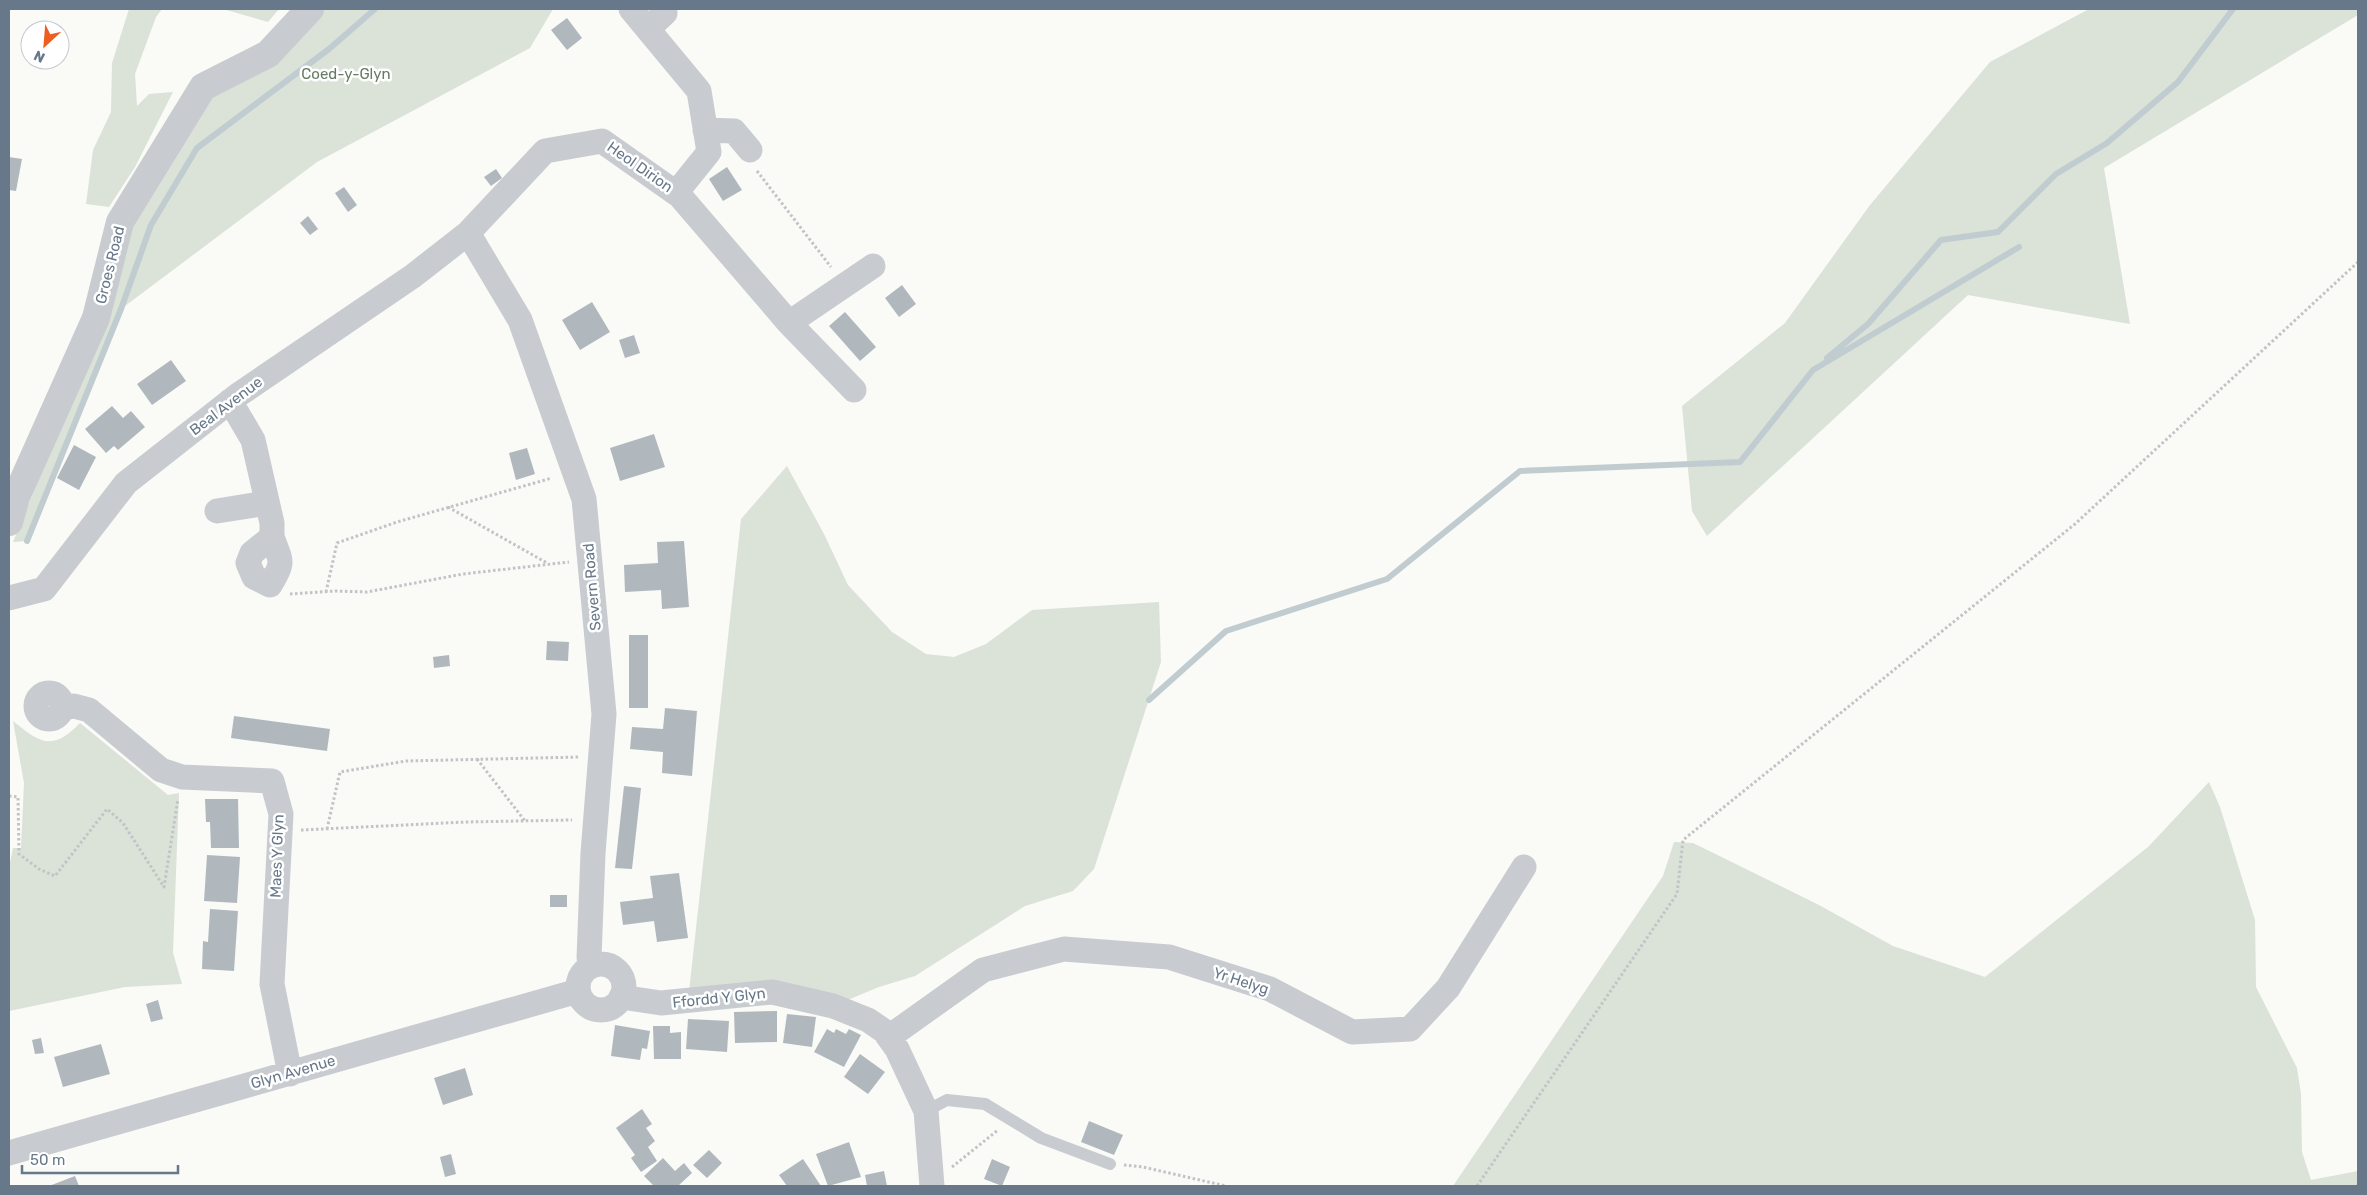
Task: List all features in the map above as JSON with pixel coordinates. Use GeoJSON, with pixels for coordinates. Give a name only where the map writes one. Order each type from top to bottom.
{"type":"FeatureCollection","features":[{"type":"Feature","properties":{"kind":"street","name":"Groes Road"},"geometry":{"type":"LineString","coordinates":[[9,522],[16,497],[96,318],[120,222],[203,87],[268,54],[310,9]]}},
{"type":"Feature","properties":{"kind":"street"},"geometry":{"type":"LineString","coordinates":[[631,9],[656,21],[699,91],[709,152],[676,193]]}},
{"type":"Feature","properties":{"kind":"street"},"geometry":{"type":"LineString","coordinates":[[705,130],[734,131],[750,150]]}},
{"type":"Feature","properties":{"kind":"street","name":"Heol Dirion"},"geometry":{"type":"LineString","coordinates":[[468,233],[545,151],[602,141],[676,193],[789,323],[854,390]]}},
{"type":"Feature","properties":{"kind":"street","name":"Beal Avenue"},"geometry":{"type":"LineString","coordinates":[[9,598],[44,589],[126,483],[230,401],[413,276],[468,233]]}},
{"type":"Feature","properties":{"kind":"street","name":"Severn Road"},"geometry":{"type":"LineString","coordinates":[[468,233],[520,320],[584,499],[604,714],[589,958],[594,965]]}},
{"type":"Feature","properties":{"kind":"street"},"geometry":{"type":"LineString","coordinates":[[789,323],[873,266]]}},
{"type":"Feature","properties":{"kind":"street"},"geometry":{"type":"LineString","coordinates":[[230,401],[253,440],[267,503],[272,537],[252,553],[248,563],[254,577],[270,584]]}},
{"type":"Feature","properties":{"kind":"street"},"geometry":{"type":"LineString","coordinates":[[217,511],[267,503]]}},
{"type":"Feature","properties":{"kind":"street","name":"Maes Y Glyn"},"geometry":{"type":"LineString","coordinates":[[62,708],[74,706],[89,710],[161,770],[182,777],[272,781],[280,814],[272,984],[290,1074]]}},
{"type":"Feature","properties":{"kind":"street","name":"Yr Helyg"},"geometry":{"type":"LineString","coordinates":[[889,1037],[983,970],[1064,950],[1168,957],[1270,989],[1352,1032],[1410,1029],[1448,988],[1524,866]]}},
{"type":"Feature","properties":{"kind":"street"},"geometry":{"type":"LineString","coordinates":[[594,965],[609,965],[620,975],[623,982],[621,997],[612,1007],[597,1009],[584,1003],[578,991],[583,972],[594,965]]}},
{"type":"Feature","properties":{"kind":"street","name":"Glyn Avenue"},"geometry":{"type":"LineString","coordinates":[[9,1153],[578,991]]}},
{"type":"Feature","properties":{"kind":"street","name":"Ffordd Y Glyn"},"geometry":{"type":"LineString","coordinates":[[621,997],[661,1003],[772,992],[833,1006],[868,1020],[889,1037],[897,1049],[926,1111],[932,1185]]}},
{"type":"Feature","properties":{"kind":"lane"},"geometry":{"type":"LineString","coordinates":[[926,1111],[947,1100],[985,1104],[1041,1138],[1110,1164]]}},
{"type":"Feature","properties":{"kind":"path"},"geometry":{"type":"LineString","coordinates":[[750,150],[745,157],[845,285]]}},
{"type":"Feature","properties":{"kind":"path"},"geometry":{"type":"LineString","coordinates":[[1477,1186],[1677,894],[1683,840],[2075,524],[2358,262]]}},
{"type":"Feature","properties":{"kind":"path"},"geometry":{"type":"LineString","coordinates":[[326,592],[337,543],[448,507],[574,472]]}},
{"type":"Feature","properties":{"kind":"path"},"geometry":{"type":"LineString","coordinates":[[448,507],[549,564]]}},
{"type":"Feature","properties":{"kind":"path"},"geometry":{"type":"LineString","coordinates":[[270,584],[278,594],[367,592],[462,574],[589,560]]}},
{"type":"Feature","properties":{"kind":"path"},"geometry":{"type":"LineString","coordinates":[[327,829],[340,772],[406,761],[477,758],[600,757]]}},
{"type":"Feature","properties":{"kind":"path"},"geometry":{"type":"LineString","coordinates":[[477,758],[524,821]]}},
{"type":"Feature","properties":{"kind":"path"},"geometry":{"type":"LineString","coordinates":[[9,796],[18,797],[19,854],[39,869],[55,876],[107,809],[123,823],[164,886],[182,777]]}},
{"type":"Feature","properties":{"kind":"path"},"geometry":{"type":"LineString","coordinates":[[280,832],[524,821],[596,820]]}},
{"type":"Feature","properties":{"kind":"path"},"geometry":{"type":"LineString","coordinates":[[932,1185],[1010,1120]]}},
{"type":"Feature","properties":{"kind":"path"},"geometry":{"type":"LineString","coordinates":[[1110,1164],[1143,1167],[1226,1186]]}},
{"type":"Feature","properties":{"kind":"green space"},"geometry":{"type":"Polygon","coordinates":[[[129,9],[162,9],[156,17],[135,74],[137,106],[149,94],[173,92],[135,167],[109,207],[86,204],[93,150],[111,112],[112,63],[129,9]]]}},
{"type":"Feature","properties":{"kind":"green space"},"geometry":{"type":"Polygon","coordinates":[[[223,9],[279,9],[268,22],[223,9]]]}},
{"type":"Feature","properties":{"kind":"green space","name":"Coed-y-Glyn"},"geometry":{"type":"Polygon","coordinates":[[[320,9],[553,9],[530,48],[317,162],[121,309],[27,541],[13,542],[103,322],[130,222],[207,97],[320,9]]]}},
{"type":"Feature","properties":{"kind":"green space"},"geometry":{"type":"Polygon","coordinates":[[[2089,9],[2358,9],[2358,15],[2104,168],[2130,324],[1968,295],[1707,536],[1692,511],[1682,406],[1785,323],[1870,205],[1990,62],[2089,9]]]}},
{"type":"Feature","properties":{"kind":"green space"},"geometry":{"type":"Polygon","coordinates":[[[787,466],[824,534],[848,585],[892,632],[926,654],[954,657],[986,644],[1032,610],[1159,602],[1161,662],[1094,869],[1073,891],[1025,906],[915,976],[879,987],[833,1006],[688,1001],[741,519],[787,466]]]}},
{"type":"Feature","properties":{"kind":"green space"},"geometry":{"type":"Polygon","coordinates":[[[13,721],[31,735],[46,741],[62,738],[80,723],[168,795],[179,793],[173,953],[182,984],[125,987],[9,1011],[9,867],[13,848],[21,848],[24,783],[13,721]]]}},
{"type":"Feature","properties":{"kind":"green space"},"geometry":{"type":"Polygon","coordinates":[[[2209,782],[2220,807],[2255,920],[2256,987],[2297,1068],[2301,1094],[2302,1152],[2311,1180],[2358,1171],[2358,1186],[1453,1186],[1663,876],[1674,842],[1693,843],[1819,905],[1893,946],[1985,977],[2148,847],[2209,782]]]}},
{"type":"Feature","properties":{"kind":"building"},"geometry":{"type":"Polygon","coordinates":[[[567,18],[582,38],[567,50],[551,30],[567,18]]]}},
{"type":"Feature","properties":{"kind":"building"},"geometry":{"type":"Polygon","coordinates":[[[9,157],[22,159],[16,191],[9,190],[9,157]]]}},
{"type":"Feature","properties":{"kind":"building"},"geometry":{"type":"Polygon","coordinates":[[[727,167],[742,190],[723,201],[709,179],[727,167]]]}},
{"type":"Feature","properties":{"kind":"building"},"geometry":{"type":"Polygon","coordinates":[[[496,169],[502,178],[491,186],[484,177],[496,169]]]}},
{"type":"Feature","properties":{"kind":"building"},"geometry":{"type":"Polygon","coordinates":[[[344,187],[357,205],[348,212],[335,193],[344,187]]]}},
{"type":"Feature","properties":{"kind":"building"},"geometry":{"type":"Polygon","coordinates":[[[308,216],[318,229],[310,235],[300,223],[308,216]]]}},
{"type":"Feature","properties":{"kind":"building"},"geometry":{"type":"Polygon","coordinates":[[[902,285],[916,304],[899,317],[885,298],[902,285]]]}},
{"type":"Feature","properties":{"kind":"building"},"geometry":{"type":"Polygon","coordinates":[[[592,302],[610,332],[580,350],[562,320],[592,302]]]}},
{"type":"Feature","properties":{"kind":"building"},"geometry":{"type":"Polygon","coordinates":[[[845,312],[876,347],[860,361],[829,326],[845,312]]]}},
{"type":"Feature","properties":{"kind":"building"},"geometry":{"type":"Polygon","coordinates":[[[634,335],[640,353],[625,358],[619,340],[634,335]]]}},
{"type":"Feature","properties":{"kind":"building"},"geometry":{"type":"Polygon","coordinates":[[[171,360],[186,381],[152,405],[137,384],[171,360]]]}},
{"type":"Feature","properties":{"kind":"building"},"geometry":{"type":"Polygon","coordinates":[[[112,406],[123,418],[131,411],[145,427],[118,450],[114,446],[106,453],[85,429],[112,406]]]}},
{"type":"Feature","properties":{"kind":"building"},"geometry":{"type":"Polygon","coordinates":[[[654,434],[665,467],[620,481],[610,448],[654,434]]]}},
{"type":"Feature","properties":{"kind":"building"},"geometry":{"type":"Polygon","coordinates":[[[74,445],[96,457],[79,490],[57,478],[74,445]]]}},
{"type":"Feature","properties":{"kind":"building"},"geometry":{"type":"Polygon","coordinates":[[[527,448],[535,474],[516,480],[509,453],[527,448]]]}},
{"type":"Feature","properties":{"kind":"building"},"geometry":{"type":"Polygon","coordinates":[[[684,541],[689,607],[662,609],[661,590],[625,592],[624,565],[658,563],[657,542],[684,541]]]}},
{"type":"Feature","properties":{"kind":"building"},"geometry":{"type":"Polygon","coordinates":[[[629,635],[648,635],[648,708],[629,708],[629,635]]]}},
{"type":"Feature","properties":{"kind":"building"},"geometry":{"type":"Polygon","coordinates":[[[547,641],[569,642],[568,661],[546,660],[547,641]]]}},
{"type":"Feature","properties":{"kind":"building"},"geometry":{"type":"Polygon","coordinates":[[[449,655],[450,666],[434,668],[433,657],[449,655]]]}},
{"type":"Feature","properties":{"kind":"building"},"geometry":{"type":"Polygon","coordinates":[[[665,708],[697,711],[692,776],[662,773],[663,752],[630,749],[632,727],[663,729],[665,708]]]}},
{"type":"Feature","properties":{"kind":"building"},"geometry":{"type":"Polygon","coordinates":[[[234,716],[330,729],[327,751],[231,738],[234,716]]]}},
{"type":"Feature","properties":{"kind":"building"},"geometry":{"type":"Polygon","coordinates":[[[624,786],[641,788],[632,869],[615,868],[624,786]]]}},
{"type":"Feature","properties":{"kind":"building"},"geometry":{"type":"Polygon","coordinates":[[[205,799],[238,799],[239,848],[211,848],[210,822],[206,822],[205,799]]]}},
{"type":"Feature","properties":{"kind":"building"},"geometry":{"type":"Polygon","coordinates":[[[207,855],[240,857],[237,903],[204,901],[207,855]]]}},
{"type":"Feature","properties":{"kind":"building"},"geometry":{"type":"Polygon","coordinates":[[[679,873],[688,938],[657,942],[654,921],[623,925],[620,902],[653,898],[650,876],[679,873]]]}},
{"type":"Feature","properties":{"kind":"building"},"geometry":{"type":"Polygon","coordinates":[[[550,895],[567,895],[567,907],[550,907],[550,895]]]}},
{"type":"Feature","properties":{"kind":"building"},"geometry":{"type":"Polygon","coordinates":[[[210,909],[238,911],[234,971],[202,969],[203,941],[208,942],[210,909]]]}},
{"type":"Feature","properties":{"kind":"building"},"geometry":{"type":"Polygon","coordinates":[[[158,1000],[163,1019],[151,1022],[146,1004],[158,1000]]]}},
{"type":"Feature","properties":{"kind":"building"},"geometry":{"type":"Polygon","coordinates":[[[777,1011],[777,1042],[735,1043],[734,1012],[777,1011]]]}},
{"type":"Feature","properties":{"kind":"building"},"geometry":{"type":"Polygon","coordinates":[[[787,1014],[816,1017],[812,1047],[783,1043],[787,1014]]]}},
{"type":"Feature","properties":{"kind":"building"},"geometry":{"type":"Polygon","coordinates":[[[688,1019],[729,1021],[727,1052],[686,1049],[688,1019]]]}},
{"type":"Feature","properties":{"kind":"building"},"geometry":{"type":"Polygon","coordinates":[[[615,1025],[650,1031],[647,1049],[642,1048],[640,1060],[611,1056],[615,1025]]]}},
{"type":"Feature","properties":{"kind":"building"},"geometry":{"type":"Polygon","coordinates":[[[653,1026],[670,1026],[670,1033],[681,1032],[681,1059],[654,1059],[653,1026]]]}},
{"type":"Feature","properties":{"kind":"building"},"geometry":{"type":"Polygon","coordinates":[[[827,1029],[834,1033],[836,1029],[846,1034],[849,1029],[861,1035],[844,1067],[814,1052],[827,1029]]]}},
{"type":"Feature","properties":{"kind":"building"},"geometry":{"type":"Polygon","coordinates":[[[41,1038],[44,1053],[35,1054],[32,1040],[41,1038]]]}},
{"type":"Feature","properties":{"kind":"building"},"geometry":{"type":"Polygon","coordinates":[[[101,1044],[110,1074],[63,1087],[54,1057],[101,1044]]]}},
{"type":"Feature","properties":{"kind":"building"},"geometry":{"type":"Polygon","coordinates":[[[860,1054],[885,1072],[868,1094],[844,1077],[860,1054]]]}},
{"type":"Feature","properties":{"kind":"building"},"geometry":{"type":"Polygon","coordinates":[[[465,1068],[473,1095],[443,1105],[434,1078],[465,1068]]]}},
{"type":"Feature","properties":{"kind":"building"},"geometry":{"type":"Polygon","coordinates":[[[642,1109],[652,1124],[646,1128],[655,1141],[648,1147],[657,1161],[641,1172],[631,1158],[635,1155],[616,1128],[642,1109]]]}},
{"type":"Feature","properties":{"kind":"building"},"geometry":{"type":"Polygon","coordinates":[[[1089,1121],[1123,1135],[1114,1155],[1081,1142],[1089,1121]]]}},
{"type":"Feature","properties":{"kind":"building"},"geometry":{"type":"Polygon","coordinates":[[[849,1142],[861,1177],[828,1186],[816,1154],[849,1142]]]}},
{"type":"Feature","properties":{"kind":"building"},"geometry":{"type":"Polygon","coordinates":[[[709,1150],[722,1163],[707,1178],[693,1165],[709,1150]]]}},
{"type":"Feature","properties":{"kind":"building"},"geometry":{"type":"Polygon","coordinates":[[[451,1154],[456,1174],[445,1177],[440,1157],[451,1154]]]}},
{"type":"Feature","properties":{"kind":"building"},"geometry":{"type":"Polygon","coordinates":[[[663,1158],[675,1171],[684,1163],[692,1173],[678,1186],[654,1186],[644,1176],[663,1158]]]}},
{"type":"Feature","properties":{"kind":"building"},"geometry":{"type":"Polygon","coordinates":[[[803,1159],[821,1186],[787,1186],[779,1175],[803,1159]]]}},
{"type":"Feature","properties":{"kind":"building"},"geometry":{"type":"Polygon","coordinates":[[[992,1159],[1010,1167],[1002,1186],[984,1179],[992,1159]]]}},
{"type":"Feature","properties":{"kind":"building"},"geometry":{"type":"Polygon","coordinates":[[[884,1171],[887,1186],[867,1186],[865,1175],[884,1171]]]}},
{"type":"Feature","properties":{"kind":"building"},"geometry":{"type":"Polygon","coordinates":[[[75,1176],[79,1186],[49,1186],[75,1176]]]}},
{"type":"Feature","properties":{"kind":"waterway"},"geometry":{"type":"LineString","coordinates":[[27,541],[121,309],[151,225],[197,148],[329,49],[375,9]]}},
{"type":"Feature","properties":{"kind":"waterway"},"geometry":{"type":"LineString","coordinates":[[1827,358],[1868,324],[1941,240],[1998,232],[2056,174],[2107,143],[2178,82],[2233,9]]}},
{"type":"Feature","properties":{"kind":"waterway"},"geometry":{"type":"LineString","coordinates":[[1149,700],[1226,631],[1387,579],[1520,471],[1740,462],[1813,370],[2019,247]]}}]}
